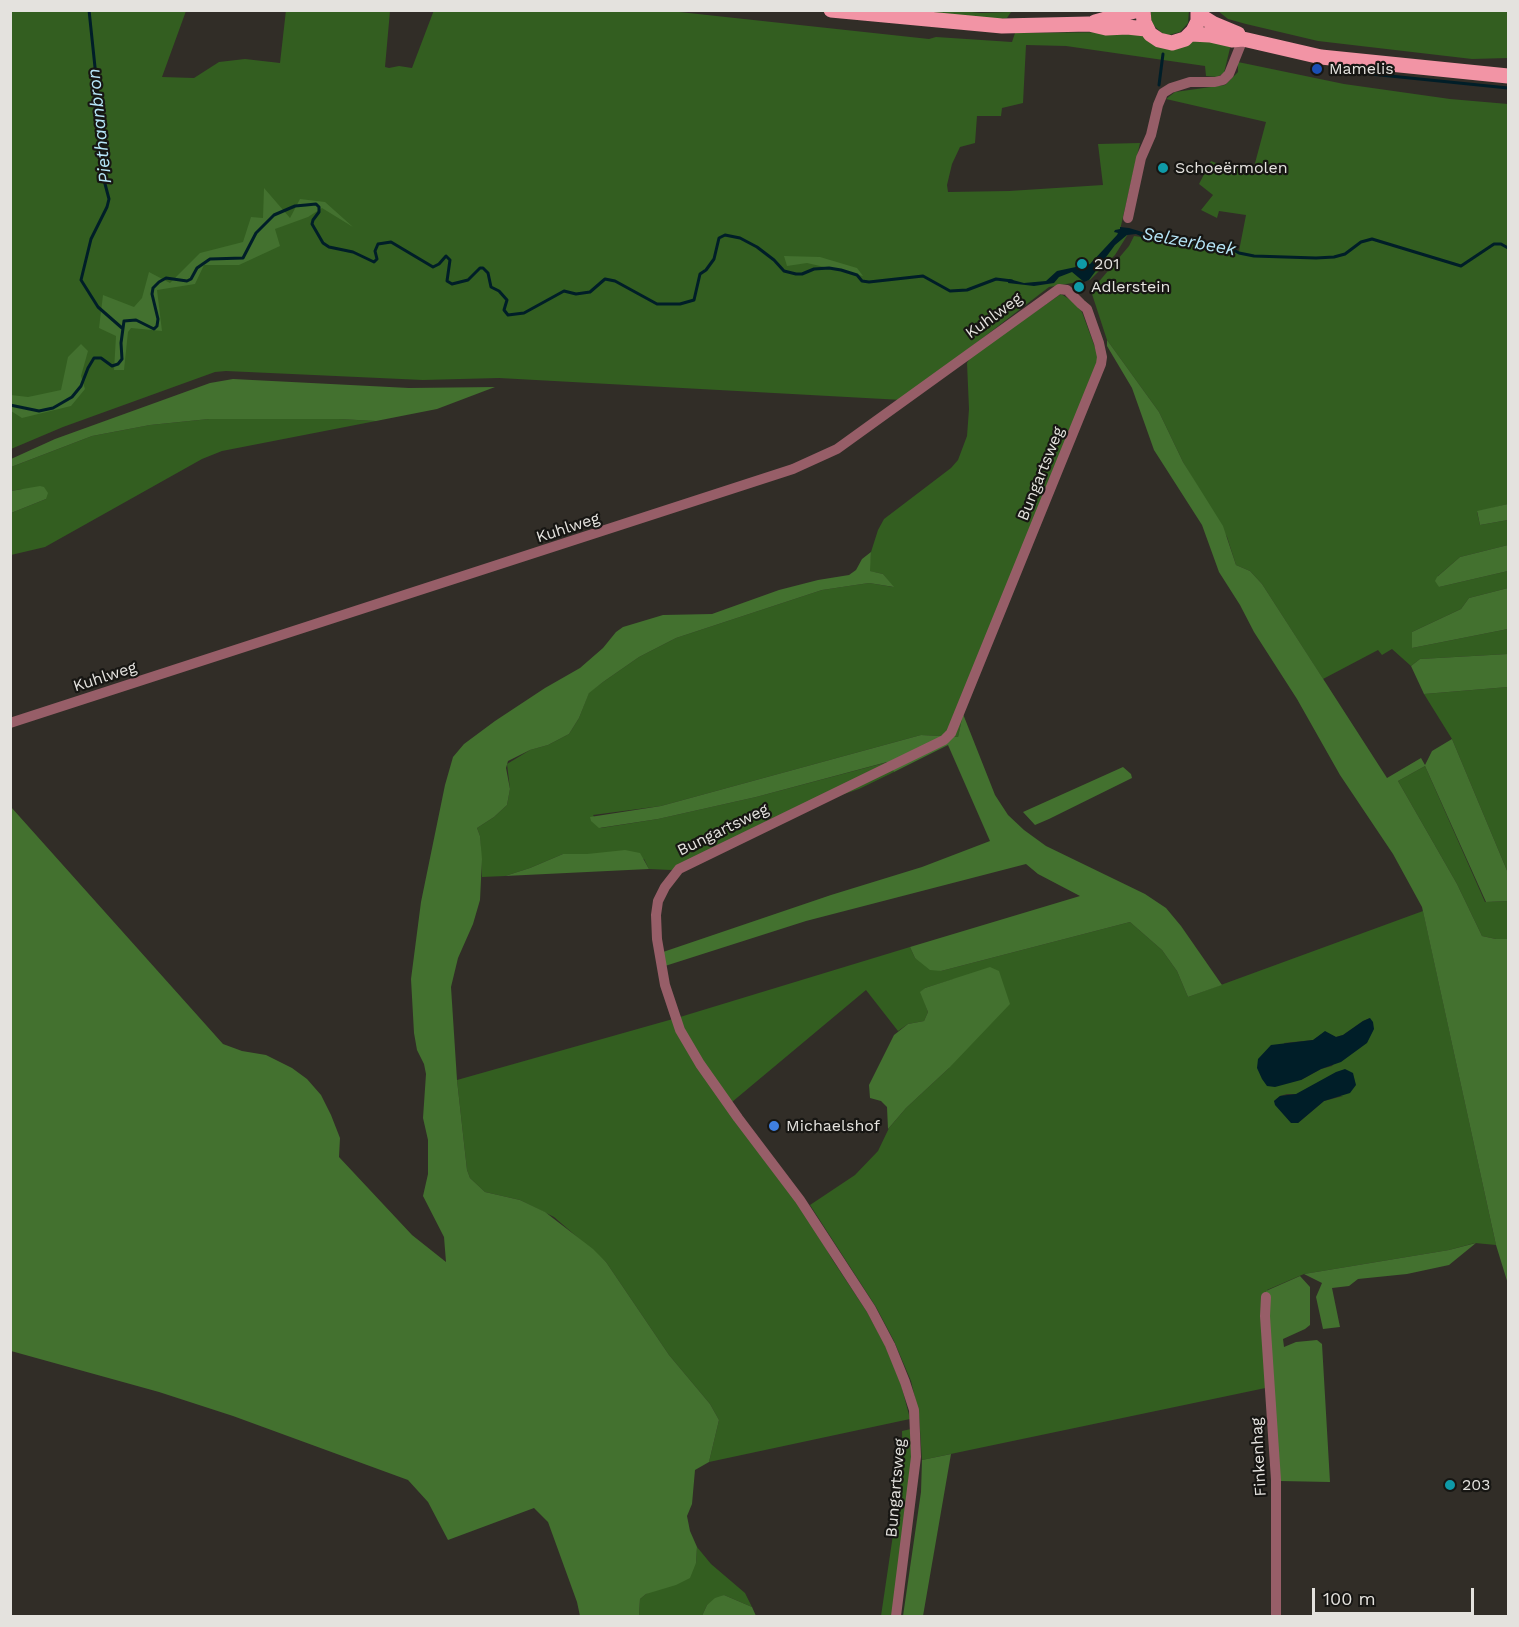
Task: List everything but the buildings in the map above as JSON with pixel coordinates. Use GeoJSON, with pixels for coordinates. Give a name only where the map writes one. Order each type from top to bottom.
{"type":"FeatureCollection","features":[{"type":"Feature","properties":{"kind":"main road"},"geometry":{"type":"LineString","coordinates":[[831,10],[1012,27],[1089,24],[1138,10]]}},
{"type":"Feature","properties":{"kind":"main road"},"geometry":{"type":"LineString","coordinates":[[1143,10],[1143,22],[1146,29],[1153,37],[1165,42],[1179,42],[1191,34],[1197,25],[1198,12]]}},
{"type":"Feature","properties":{"kind":"main road"},"geometry":{"type":"LineString","coordinates":[[1198,12],[1215,24],[1235,32],[1243,39]]}},
{"type":"Feature","properties":{"kind":"main road"},"geometry":{"type":"LineString","coordinates":[[1089,24],[1106,28],[1146,29]]}},
{"type":"Feature","properties":{"kind":"main road"},"geometry":{"type":"LineString","coordinates":[[1191,34],[1232,40],[1243,39],[1321,57],[1509,76]]}},
{"type":"Feature","properties":{"kind":"street"},"geometry":{"type":"LineString","coordinates":[[1128,218],[1141,158],[1151,135],[1163,93],[1190,82],[1223,80],[1229,74],[1243,39]]}},
{"type":"Feature","properties":{"kind":"street","name":"Kuhlweg"},"geometry":{"type":"LineString","coordinates":[[10,723],[793,470],[837,448],[1059,289],[1067,290],[1087,309]]}},
{"type":"Feature","properties":{"kind":"street","name":"Bungartsweg"},"geometry":{"type":"LineString","coordinates":[[896,1617],[916,1457],[914,1410],[905,1382],[890,1345],[871,1310],[800,1200],[738,1118],[680,1030],[665,985],[657,939],[658,901],[665,887],[679,869],[944,740],[951,733],[1101,364],[1099,343],[1087,309]]}},
{"type":"Feature","properties":{"kind":"street","name":"Finkenhag"},"geometry":{"type":"LineString","coordinates":[[1266,1296],[1264,1316],[1276,1480],[1276,1617]]}},
{"type":"Feature","properties":{"kind":"green space"},"geometry":{"type":"Polygon","coordinates":[[[286,10],[390,11],[385,67],[389,68],[399,66],[412,68],[434,10],[661,10],[929,39],[936,37],[1012,42],[1015,33],[1132,32],[1202,38],[1231,44],[1224,73],[1217,77],[1206,76],[1205,66],[1066,46],[1026,45],[1023,103],[1002,108],[1001,116],[977,116],[975,143],[960,147],[952,164],[947,185],[948,192],[1103,185],[1098,144],[1140,143],[1120,230],[1128,234],[1115,255],[1090,280],[1049,287],[902,400],[499,378],[423,380],[226,371],[215,372],[63,427],[11,449],[11,11],[186,11],[162,77],[194,78],[219,62],[245,59],[280,63],[286,10]]]}},
{"type":"Feature","properties":{"kind":"green space"},"geometry":{"type":"Polygon","coordinates":[[[953,10],[981,13],[1011,12],[1007,18],[994,20],[891,11],[953,10]]]}},
{"type":"Feature","properties":{"kind":"green space"},"geometry":{"type":"Polygon","coordinates":[[[1189,10],[1188,23],[1180,32],[1163,34],[1153,25],[1151,11],[1189,10]]]}},
{"type":"Feature","properties":{"kind":"green space"},"geometry":{"type":"Polygon","coordinates":[[[1218,11],[1508,11],[1508,58],[1472,59],[1318,41],[1228,19],[1218,11]]]}},
{"type":"Feature","properties":{"kind":"green space"},"geometry":{"type":"Polygon","coordinates":[[[1238,62],[1344,84],[1450,99],[1508,104],[1508,504],[1477,512],[1480,525],[1508,520],[1508,545],[1460,557],[1438,576],[1439,587],[1508,571],[1508,588],[1469,598],[1461,609],[1412,632],[1412,648],[1508,629],[1508,654],[1420,659],[1411,666],[1392,649],[1382,655],[1378,650],[1323,679],[1262,584],[1250,571],[1236,565],[1227,537],[1183,462],[1159,412],[1107,340],[1091,291],[1129,246],[1134,236],[1239,251],[1246,215],[1219,211],[1217,218],[1201,210],[1213,195],[1199,184],[1211,161],[1229,168],[1230,163],[1254,167],[1266,122],[1166,99],[1175,92],[1225,85],[1238,72],[1238,62]]]}},
{"type":"Feature","properties":{"kind":"green space"},"geometry":{"type":"Polygon","coordinates":[[[264,188],[290,218],[300,199],[325,202],[353,227],[322,208],[308,217],[275,229],[280,246],[239,265],[204,265],[195,284],[157,290],[162,331],[131,328],[128,332],[124,370],[114,370],[116,336],[99,328],[103,295],[134,307],[142,298],[149,272],[170,283],[200,253],[243,242],[251,217],[263,218],[264,188]]]}},
{"type":"Feature","properties":{"kind":"green space"},"geometry":{"type":"Polygon","coordinates":[[[784,256],[820,257],[857,268],[863,276],[807,263],[787,266],[784,256]]]}},
{"type":"Feature","properties":{"kind":"green space"},"geometry":{"type":"Polygon","coordinates":[[[1061,294],[1074,302],[1082,312],[1097,353],[1097,362],[963,714],[958,737],[921,735],[661,806],[593,815],[601,828],[658,819],[756,797],[888,762],[894,772],[859,789],[773,818],[679,868],[649,869],[644,859],[563,854],[505,876],[482,877],[480,836],[477,828],[507,805],[510,789],[507,764],[530,750],[548,745],[569,734],[579,718],[589,692],[603,682],[639,657],[676,638],[822,590],[869,583],[893,587],[883,574],[869,571],[871,552],[878,530],[884,519],[951,468],[958,460],[967,436],[969,409],[967,363],[971,356],[1061,294]]]}},
{"type":"Feature","properties":{"kind":"green space"},"geometry":{"type":"Polygon","coordinates":[[[1107,340],[1159,412],[1183,462],[1223,526],[1236,565],[1250,571],[1262,584],[1387,778],[1421,758],[1425,765],[1432,751],[1452,739],[1508,873],[1508,901],[1486,902],[1425,766],[1398,781],[1457,884],[1482,936],[1508,939],[1508,1284],[1496,1245],[1422,907],[1393,854],[1340,775],[1297,699],[1219,572],[1202,525],[1154,450],[1132,388],[1107,346],[1107,340]]]}},
{"type":"Feature","properties":{"kind":"green space"},"geometry":{"type":"Polygon","coordinates":[[[81,344],[88,351],[81,376],[85,389],[71,406],[22,418],[11,411],[11,395],[28,397],[61,390],[68,357],[81,344]]]}},
{"type":"Feature","properties":{"kind":"green space"},"geometry":{"type":"Polygon","coordinates":[[[233,379],[409,388],[495,387],[437,409],[376,421],[209,419],[150,425],[92,436],[11,467],[11,459],[55,439],[210,383],[233,379]]]}},
{"type":"Feature","properties":{"kind":"green space"},"geometry":{"type":"Polygon","coordinates":[[[209,419],[376,421],[222,451],[202,459],[45,547],[11,555],[11,513],[46,499],[22,489],[11,491],[11,467],[92,436],[150,425],[209,419]]]}},
{"type":"Feature","properties":{"kind":"green space"},"geometry":{"type":"Polygon","coordinates":[[[44,487],[48,493],[46,499],[11,513],[11,491],[44,487]]]}},
{"type":"Feature","properties":{"kind":"green space"},"geometry":{"type":"Polygon","coordinates":[[[1508,504],[1508,520],[1480,525],[1477,511],[1508,504]]]}},
{"type":"Feature","properties":{"kind":"green space"},"geometry":{"type":"Polygon","coordinates":[[[1508,545],[1508,571],[1439,587],[1435,581],[1460,557],[1508,545]]]}},
{"type":"Feature","properties":{"kind":"green space"},"geometry":{"type":"Polygon","coordinates":[[[871,552],[870,571],[883,574],[894,587],[869,583],[822,590],[676,638],[639,657],[603,682],[589,693],[579,718],[569,734],[508,761],[506,768],[510,789],[507,805],[477,828],[482,859],[480,900],[473,924],[458,958],[451,987],[457,1080],[467,1170],[470,1178],[485,1192],[520,1200],[545,1212],[593,1249],[606,1262],[669,1355],[710,1404],[719,1420],[709,1462],[695,1470],[692,1504],[687,1516],[697,1547],[696,1563],[690,1578],[646,1594],[640,1599],[639,1616],[580,1616],[548,1522],[534,1508],[448,1540],[428,1502],[408,1480],[233,1416],[159,1392],[11,1351],[11,807],[223,1044],[242,1051],[266,1055],[292,1068],[307,1079],[321,1095],[331,1115],[340,1138],[339,1157],[412,1235],[446,1262],[444,1237],[423,1196],[428,1174],[428,1140],[423,1118],[426,1074],[417,1050],[414,1033],[411,979],[421,902],[453,757],[464,744],[495,721],[580,668],[623,627],[663,615],[712,614],[779,590],[849,575],[871,552]]]}},
{"type":"Feature","properties":{"kind":"green space"},"geometry":{"type":"Polygon","coordinates":[[[1508,588],[1508,629],[1412,648],[1412,632],[1461,609],[1469,598],[1508,588]]]}},
{"type":"Feature","properties":{"kind":"green space"},"geometry":{"type":"Polygon","coordinates":[[[1508,654],[1508,687],[1424,694],[1411,666],[1420,659],[1508,654]]]}},
{"type":"Feature","properties":{"kind":"green space"},"geometry":{"type":"Polygon","coordinates":[[[1508,687],[1508,873],[1452,739],[1424,694],[1508,687]]]}},
{"type":"Feature","properties":{"kind":"green space"},"geometry":{"type":"Polygon","coordinates":[[[963,714],[995,795],[1008,815],[1046,846],[1145,894],[1166,908],[1222,985],[1188,997],[1177,971],[1162,950],[1130,922],[941,971],[930,970],[915,958],[910,947],[1080,896],[1038,874],[1026,864],[806,921],[665,966],[663,952],[922,867],[990,841],[948,745],[894,772],[887,762],[756,797],[658,819],[599,828],[590,817],[661,806],[921,735],[958,737],[963,714]]]}},
{"type":"Feature","properties":{"kind":"green space"},"geometry":{"type":"Polygon","coordinates":[[[1425,766],[1485,902],[1508,901],[1508,939],[1482,936],[1457,884],[1398,781],[1425,766]]]}},
{"type":"Feature","properties":{"kind":"green space"},"geometry":{"type":"Polygon","coordinates":[[[1123,767],[1132,778],[1049,819],[1035,825],[1023,812],[1123,767]]]}},
{"type":"Feature","properties":{"kind":"green space"},"geometry":{"type":"Polygon","coordinates":[[[625,850],[640,853],[649,869],[505,876],[563,854],[625,850]]]}},
{"type":"Feature","properties":{"kind":"green space"},"geometry":{"type":"Polygon","coordinates":[[[1423,911],[1496,1245],[1475,1243],[1449,1250],[1304,1274],[1267,1290],[1275,1386],[922,1460],[919,1415],[911,1381],[894,1341],[876,1307],[810,1205],[855,1175],[878,1151],[889,1128],[906,1108],[949,1068],[954,979],[925,988],[921,992],[928,1012],[924,1021],[908,1024],[898,1031],[866,990],[732,1102],[801,1205],[832,1259],[867,1312],[885,1345],[901,1384],[910,1419],[709,1462],[719,1420],[710,1404],[669,1355],[606,1262],[554,1217],[520,1200],[485,1192],[470,1178],[467,1170],[457,1080],[680,1017],[910,947],[915,958],[941,971],[1130,922],[1162,950],[1177,971],[1188,997],[1423,911]],[[1370,1018],[1343,1035],[1336,1037],[1325,1032],[1313,1040],[1284,1043],[1301,1080],[1332,1066],[1370,1018]],[[1287,1094],[1274,1101],[1298,1123],[1324,1101],[1343,1096],[1295,1094],[1287,1094]]]}},
{"type":"Feature","properties":{"kind":"green space"},"geometry":{"type":"Polygon","coordinates":[[[990,967],[999,971],[1010,1004],[888,1129],[887,1107],[881,1101],[870,1098],[869,1085],[894,1035],[908,1024],[924,1021],[928,1012],[920,992],[925,988],[990,967]]]}},
{"type":"Feature","properties":{"kind":"green space"},"geometry":{"type":"Polygon","coordinates":[[[1476,1243],[1449,1265],[1407,1274],[1358,1279],[1349,1286],[1332,1288],[1340,1327],[1323,1329],[1316,1297],[1322,1283],[1304,1274],[1449,1250],[1476,1243]]]}},
{"type":"Feature","properties":{"kind":"green space"},"geometry":{"type":"Polygon","coordinates":[[[1300,1276],[1310,1287],[1310,1325],[1283,1339],[1284,1347],[1296,1342],[1317,1340],[1322,1344],[1330,1482],[1280,1481],[1266,1291],[1300,1276]]]}},
{"type":"Feature","properties":{"kind":"green space"},"geometry":{"type":"Polygon","coordinates":[[[911,1429],[913,1450],[894,1616],[881,1616],[903,1467],[902,1431],[911,1429]]]}},
{"type":"Feature","properties":{"kind":"green space"},"geometry":{"type":"Polygon","coordinates":[[[951,1454],[923,1616],[903,1616],[921,1492],[922,1460],[951,1454]]]}},
{"type":"Feature","properties":{"kind":"green space"},"geometry":{"type":"Polygon","coordinates":[[[697,1547],[711,1564],[745,1593],[752,1607],[724,1595],[707,1605],[702,1616],[639,1616],[640,1599],[696,1563],[697,1547]]]}},
{"type":"Feature","properties":{"kind":"green space"},"geometry":{"type":"Polygon","coordinates":[[[724,1595],[752,1607],[756,1616],[702,1616],[707,1605],[715,1598],[724,1595]]]}},
{"type":"Feature","properties":{"kind":"water"},"geometry":{"type":"Polygon","coordinates":[[[1120,227],[1159,237],[1158,241],[1136,234],[1127,235],[1115,245],[1089,280],[1084,282],[1072,272],[1059,277],[1054,283],[1034,286],[1008,283],[1009,279],[1024,283],[1046,281],[1057,271],[1090,264],[1117,235],[1118,233],[1114,232],[1120,227]]]}},
{"type":"Feature","properties":{"kind":"water"},"geometry":{"type":"Polygon","coordinates":[[[1370,1018],[1374,1029],[1367,1043],[1341,1062],[1321,1069],[1301,1080],[1275,1087],[1267,1086],[1262,1079],[1257,1068],[1258,1059],[1271,1045],[1313,1040],[1325,1031],[1336,1037],[1370,1018]]]}},
{"type":"Feature","properties":{"kind":"water"},"geometry":{"type":"Polygon","coordinates":[[[1345,1069],[1353,1073],[1356,1085],[1350,1093],[1324,1101],[1298,1123],[1291,1123],[1275,1105],[1274,1101],[1280,1096],[1296,1094],[1345,1069]]]}},
{"type":"Feature","properties":{"kind":"waterway","name":"Piethaanbron"},"geometry":{"type":"LineString","coordinates":[[89,10],[104,153],[104,180],[109,199],[91,239],[81,280],[98,307],[122,328]]}},
{"type":"Feature","properties":{"kind":"waterway"},"geometry":{"type":"LineString","coordinates":[[1159,85],[1163,54]]}},
{"type":"Feature","properties":{"kind":"waterway"},"geometry":{"type":"LineString","coordinates":[[1351,72],[1508,88]]}},
{"type":"Feature","properties":{"kind":"waterway","name":"Selzerbeek"},"geometry":{"type":"LineString","coordinates":[[10,405],[39,411],[53,408],[72,397],[81,386],[94,358],[101,358],[112,366],[118,364],[122,359],[121,343],[124,321],[136,320],[154,329],[157,326],[158,319],[152,294],[153,288],[159,282],[166,278],[187,281],[191,279],[197,268],[210,259],[243,258],[256,233],[274,215],[295,206],[316,204],[319,207],[319,212],[312,224],[323,243],[329,247],[353,252],[374,262],[377,259],[375,251],[378,244],[391,242],[433,267],[446,256],[450,260],[447,281],[452,284],[468,280],[480,268],[483,268],[488,273],[491,287],[499,291],[507,300],[504,310],[508,315],[524,313],[564,291],[576,294],[590,292],[605,279],[615,281],[657,304],[680,304],[694,300],[700,274],[714,259],[719,238],[725,235],[740,238],[757,247],[784,271],[796,274],[829,268],[857,275],[862,281],[869,282],[923,276],[950,291],[967,290],[996,279],[1012,281]]}},
{"type":"Feature","properties":{"kind":"waterway","name":"Selzerbeek"},"geometry":{"type":"LineString","coordinates":[[1156,239],[1226,246],[1239,253],[1254,256],[1316,258],[1345,254],[1361,242],[1372,239],[1461,266],[1494,244],[1501,244],[1508,248]]}},
{"type":"Feature","properties":{"kind":"place","name":"Mamelis"},"geometry":{"type":"Point","coordinates":[1317,69]}},
{"type":"Feature","properties":{"kind":"place","name":"Schoeërmolen"},"geometry":{"type":"Point","coordinates":[1163,168]}},
{"type":"Feature","properties":{"kind":"place","name":"201"},"geometry":{"type":"Point","coordinates":[1082,264]}},
{"type":"Feature","properties":{"kind":"place","name":"Adlerstein"},"geometry":{"type":"Point","coordinates":[1079,287]}},
{"type":"Feature","properties":{"kind":"place","name":"Michaelshof"},"geometry":{"type":"Point","coordinates":[774,1126]}},
{"type":"Feature","properties":{"kind":"place","name":"203"},"geometry":{"type":"Point","coordinates":[1450,1485]}}]}
